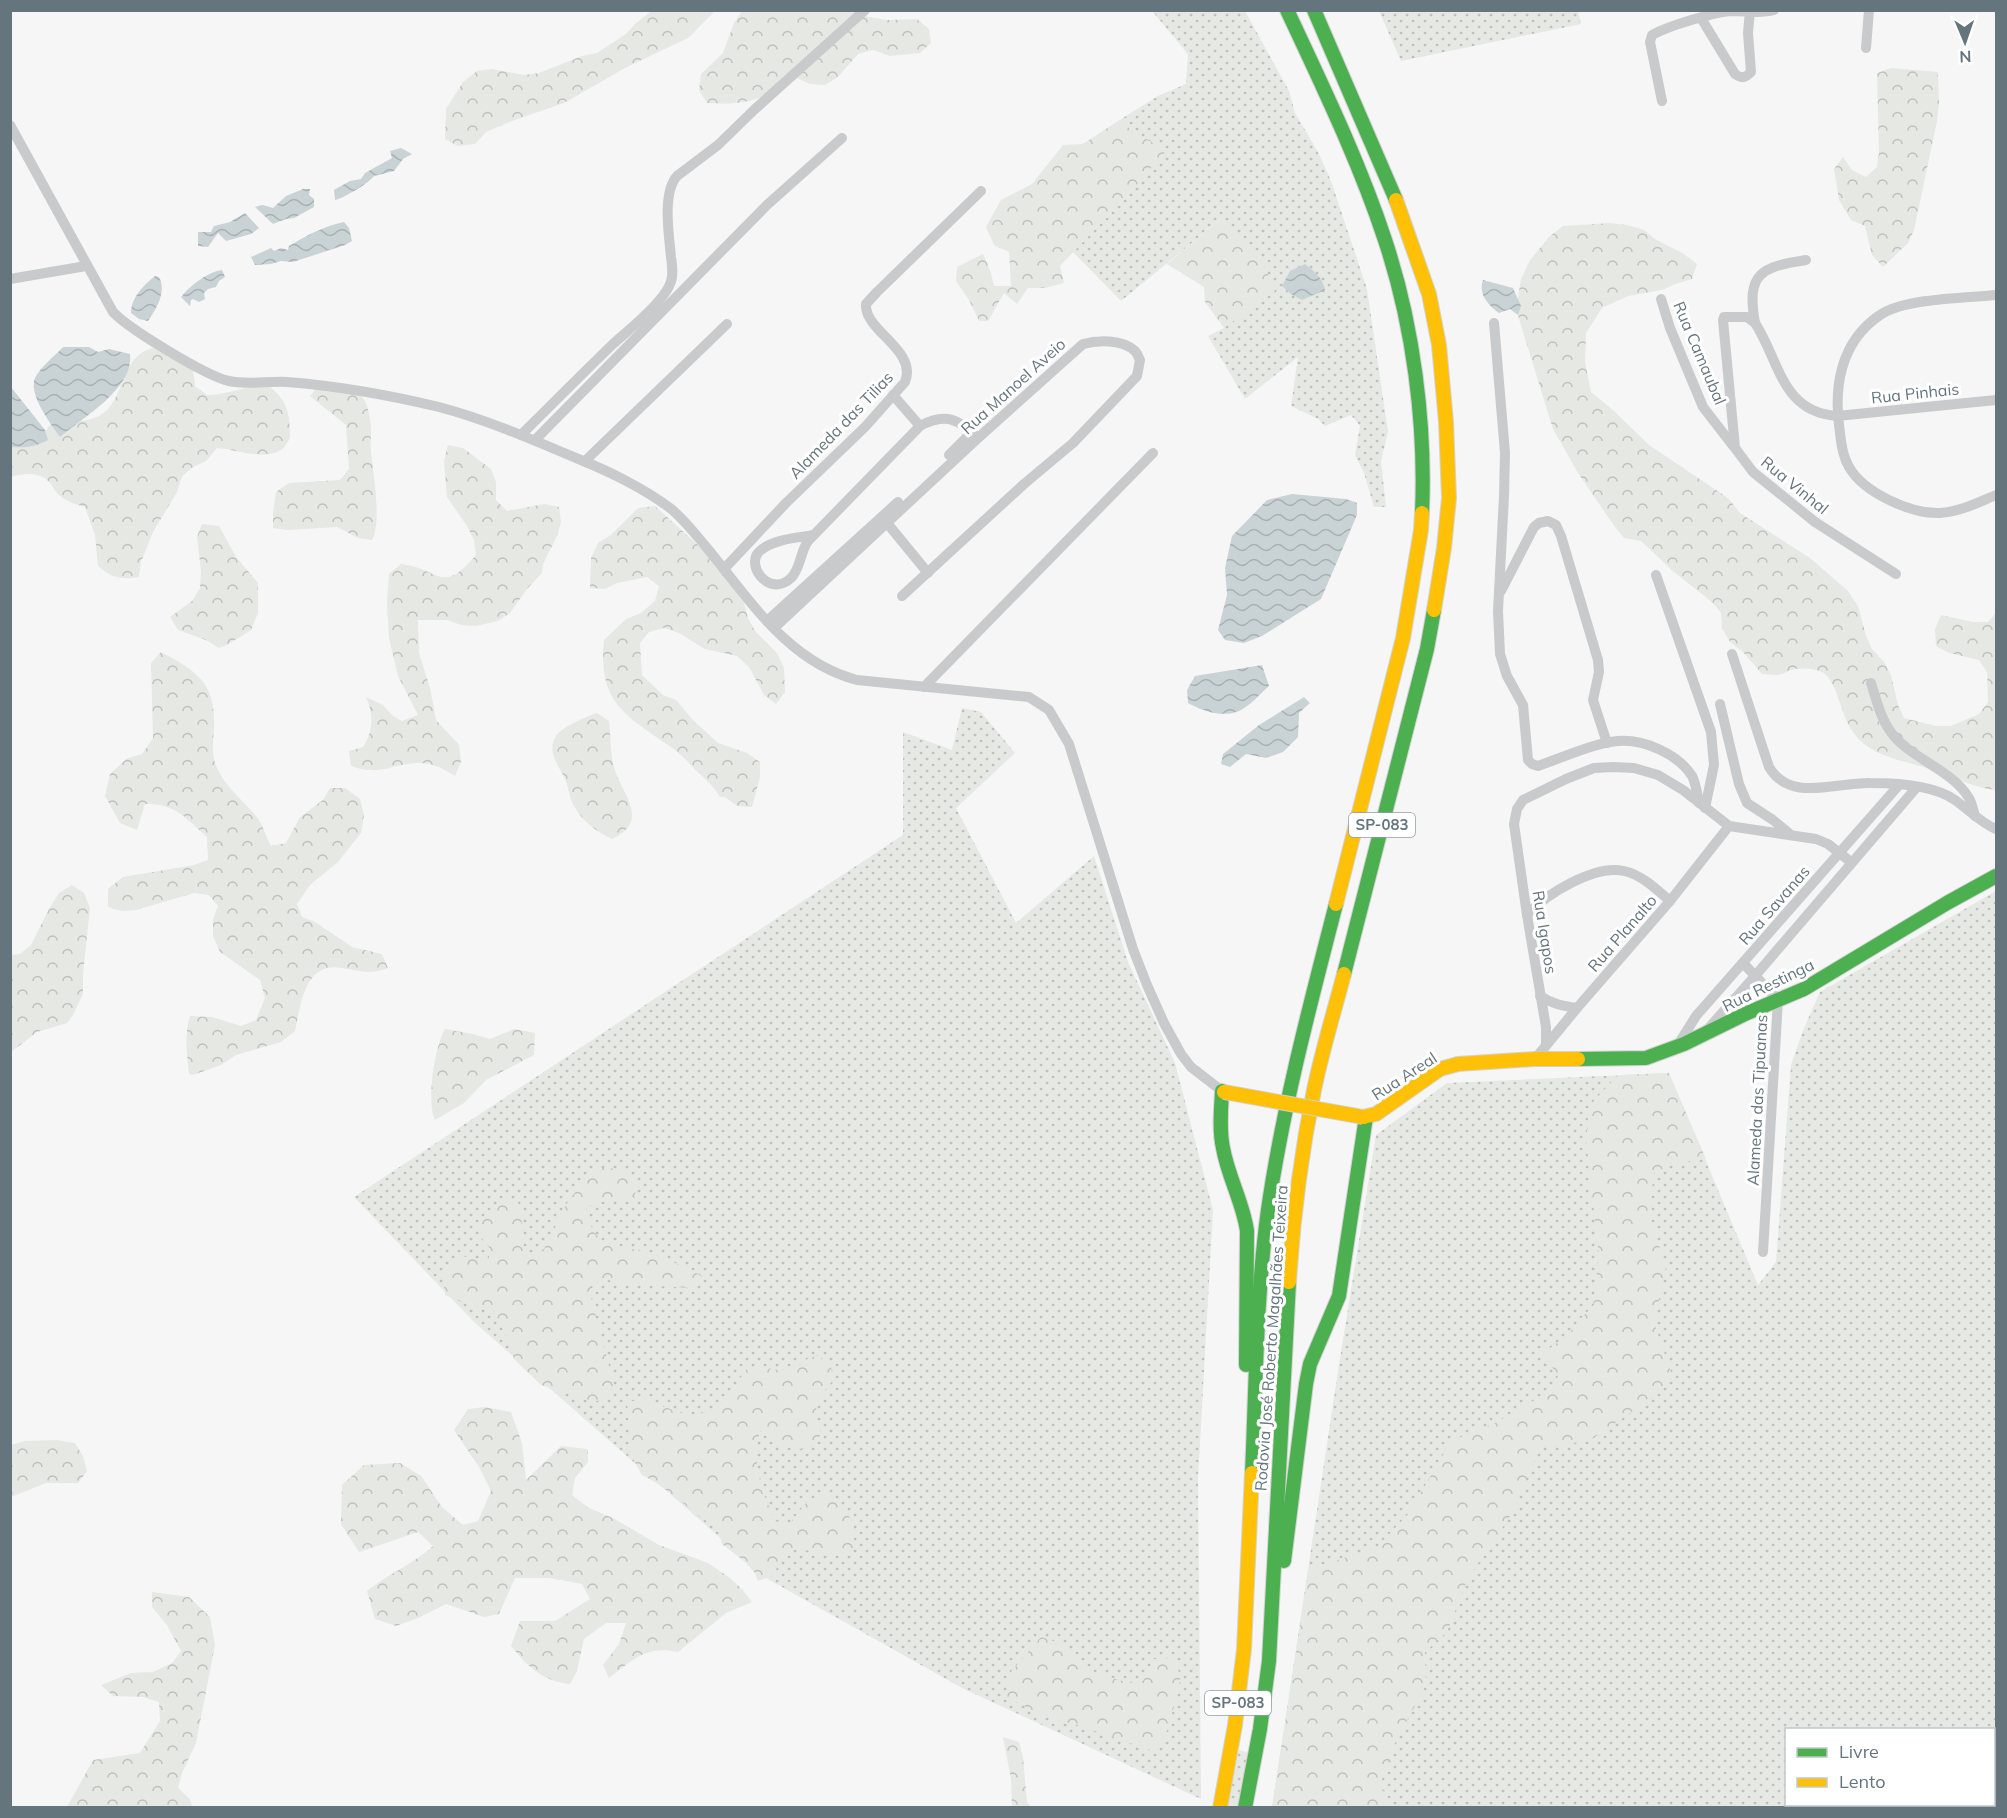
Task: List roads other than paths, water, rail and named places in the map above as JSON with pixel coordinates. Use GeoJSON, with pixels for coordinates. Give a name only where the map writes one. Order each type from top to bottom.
{"type":"FeatureCollection","features":[{"type":"Feature","properties":{"kind":"main road","name":"Rodovia José Roberto Magalhães Teixeira"},"geometry":{"type":"LineString","coordinates":[[1220,1808],[1244,1649],[1260,1311],[1268,1212],[1290,1084],[1403,638],[1421,530],[1423,486],[1422,439],[1408,327],[1385,240],[1340,123],[1287,10]]}},
{"type":"Feature","properties":{"kind":"main road","name":"Rodovia José Roberto Magalhães Teixeira"},"geometry":{"type":"LineString","coordinates":[[1245,1808],[1269,1661],[1287,1300],[1294,1209],[1303,1151],[1314,1089],[1427,649],[1444,548],[1449,498],[1446,422],[1439,345],[1429,294],[1394,192],[1314,10]]}},
{"type":"Feature","properties":{"kind":"main road","name":"Rua Restinga"},"geometry":{"type":"LineString","coordinates":[[1535,1059],[1646,1058],[1699,1039],[1745,1014],[1802,990],[1960,895],[1996,876]]}},
{"type":"Feature","properties":{"kind":"main road","name":"Rua Areal"},"geometry":{"type":"LineString","coordinates":[[1364,1117],[1384,1110],[1440,1069],[1458,1064],[1535,1059]]}},
{"type":"Feature","properties":{"kind":"main road"},"geometry":{"type":"LineString","coordinates":[[1249,1531],[1245,1362],[1247,1231],[1245,1214],[1224,1156],[1221,1134],[1223,1092],[1364,1117],[1339,1296],[1310,1364],[1306,1384],[1277,1617],[1269,1661]]}},
{"type":"Feature","properties":{"kind":"street"},"geometry":{"type":"LineString","coordinates":[[521,435],[644,316],[669,287],[672,281],[669,224],[669,190],[672,182],[717,145],[865,10]]}},
{"type":"Feature","properties":{"kind":"street"},"geometry":{"type":"LineString","coordinates":[[1662,101],[1650,42],[1652,35],[1663,29],[1724,12],[1763,13],[1774,10]]}},
{"type":"Feature","properties":{"kind":"street"},"geometry":{"type":"LineString","coordinates":[[1866,48],[1869,10]]}},
{"type":"Feature","properties":{"kind":"street"},"geometry":{"type":"LineString","coordinates":[[1701,18],[1735,74],[1741,78],[1751,72],[1749,12]]}},
{"type":"Feature","properties":{"kind":"street"},"geometry":{"type":"LineString","coordinates":[[10,125],[86,266],[120,320],[198,367],[223,380],[236,383],[285,382],[344,388],[441,408],[535,440],[585,461],[671,509],[724,569],[752,605],[796,650],[839,675],[857,680],[1029,697],[1049,710],[1070,744],[1124,920],[1147,985],[1181,1054],[1191,1067],[1223,1092]]}},
{"type":"Feature","properties":{"kind":"street"},"geometry":{"type":"LineString","coordinates":[[535,440],[766,205],[842,138]]}},
{"type":"Feature","properties":{"kind":"street","name":"Alameda das Tilias"},"geometry":{"type":"LineString","coordinates":[[724,569],[786,503],[865,427],[906,379],[907,368],[896,347],[868,315],[866,304],[981,191]]}},
{"type":"Feature","properties":{"kind":"street"},"geometry":{"type":"LineString","coordinates":[[1806,260],[1766,268],[1751,292],[1755,323],[1790,393],[1814,411],[1837,416]]}},
{"type":"Feature","properties":{"kind":"street"},"geometry":{"type":"LineString","coordinates":[[10,279],[86,266]]}},
{"type":"Feature","properties":{"kind":"street"},"geometry":{"type":"LineString","coordinates":[[1996,295],[1910,304],[1882,314],[1865,327],[1851,345],[1840,369],[1837,394],[1837,416],[1842,449],[1850,468],[1862,482],[1879,495],[1916,510],[1940,513],[1966,507],[1996,495]]}},
{"type":"Feature","properties":{"kind":"street","name":"Rua Camaubal"},"geometry":{"type":"LineString","coordinates":[[1660,299],[1703,407],[1735,448]]}},
{"type":"Feature","properties":{"kind":"street"},"geometry":{"type":"LineString","coordinates":[[1735,448],[1723,320],[1728,316],[1747,317],[1755,323]]}},
{"type":"Feature","properties":{"kind":"street"},"geometry":{"type":"LineString","coordinates":[[1494,323],[1505,453],[1497,611],[1500,654],[1507,676],[1523,705],[1528,760],[1538,766],[1620,740],[1643,744],[1664,751],[1681,763],[1693,777],[1702,805],[1729,826],[1816,839],[1851,862]]}},
{"type":"Feature","properties":{"kind":"street"},"geometry":{"type":"LineString","coordinates":[[585,461],[727,324]]}},
{"type":"Feature","properties":{"kind":"street","name":"Rua Manoel Aveio"},"geometry":{"type":"LineString","coordinates":[[771,624],[887,522],[975,435],[1083,344],[1095,340],[1120,344],[1135,351],[1140,360],[1137,376],[1073,443],[1024,484],[902,596]]}},
{"type":"Feature","properties":{"kind":"street"},"geometry":{"type":"LineString","coordinates":[[893,395],[920,426]]}},
{"type":"Feature","properties":{"kind":"street","name":"Rua Pinhais"},"geometry":{"type":"LineString","coordinates":[[1837,416],[1996,400]]}},
{"type":"Feature","properties":{"kind":"street"},"geometry":{"type":"LineString","coordinates":[[771,624],[939,465],[975,435],[955,419],[942,418],[928,421],[920,426],[814,534],[802,550],[794,575],[788,581],[776,585],[769,584],[760,576],[755,565],[760,550],[814,534]]}},
{"type":"Feature","properties":{"kind":"street","name":"Rua Vinhal"},"geometry":{"type":"LineString","coordinates":[[1735,448],[1753,472],[1815,522],[1896,574]]}},
{"type":"Feature","properties":{"kind":"street"},"geometry":{"type":"LineString","coordinates":[[924,687],[1152,453]]}},
{"type":"Feature","properties":{"kind":"street"},"geometry":{"type":"LineString","coordinates":[[1499,593],[1534,527],[1548,521],[1556,525],[1598,660],[1599,672],[1593,700],[1607,743]]}},
{"type":"Feature","properties":{"kind":"street"},"geometry":{"type":"LineString","coordinates":[[887,522],[928,573]]}},
{"type":"Feature","properties":{"kind":"street"},"geometry":{"type":"LineString","coordinates":[[1656,575],[1711,732],[1714,765],[1702,805]]}},
{"type":"Feature","properties":{"kind":"street"},"geometry":{"type":"LineString","coordinates":[[1732,654],[1769,767],[1775,777],[1795,788],[1868,783],[1934,789],[1954,799],[1996,830]]}},
{"type":"Feature","properties":{"kind":"street"},"geometry":{"type":"LineString","coordinates":[[1871,683],[1882,719],[1894,736],[1910,751],[1947,775],[1969,798],[1975,816]]}},
{"type":"Feature","properties":{"kind":"street"},"geometry":{"type":"LineString","coordinates":[[1720,704],[1739,784],[1747,803],[1790,834]]}},
{"type":"Feature","properties":{"kind":"street","name":"Rua Igapos"},"geometry":{"type":"LineString","coordinates":[[1546,1045],[1546,1027],[1514,824],[1517,809],[1523,800],[1594,768],[1634,768],[1658,775],[1702,805]]}},
{"type":"Feature","properties":{"kind":"street","name":"Rua Savanas"},"geometry":{"type":"LineString","coordinates":[[1676,1047],[1696,1016],[1899,785]]}},
{"type":"Feature","properties":{"kind":"street","name":"Rua Savanas"},"geometry":{"type":"LineString","coordinates":[[1699,1039],[1916,788]]}},
{"type":"Feature","properties":{"kind":"street","name":"Rua Planalto"},"geometry":{"type":"LineString","coordinates":[[1535,1059],[1670,901],[1729,826]]}},
{"type":"Feature","properties":{"kind":"street"},"geometry":{"type":"LineString","coordinates":[[1527,915],[1550,894],[1597,872],[1609,870],[1624,871],[1644,879],[1670,901]]}},
{"type":"Feature","properties":{"kind":"street","name":"Alameda das Tipuanas"},"geometry":{"type":"LineString","coordinates":[[1743,963],[1778,1000],[1763,1252]]}},
{"type":"Feature","properties":{"kind":"street"},"geometry":{"type":"LineString","coordinates":[[1540,996],[1557,1004],[1577,1008]]}},
{"type":"Feature","properties":{"kind":"water"},"geometry":{"type":"Polygon","coordinates":[[[401,148],[412,154],[403,159],[394,171],[374,176],[356,190],[335,200],[334,190],[350,181],[361,179],[365,173],[392,158],[390,151],[401,148]]]}},
{"type":"Feature","properties":{"kind":"water"},"geometry":{"type":"Polygon","coordinates":[[[303,189],[310,189],[309,195],[314,199],[314,207],[294,218],[273,224],[255,207],[263,205],[273,208],[286,196],[303,189]]]}},
{"type":"Feature","properties":{"kind":"water"},"geometry":{"type":"Polygon","coordinates":[[[245,213],[259,228],[251,234],[226,241],[218,233],[208,247],[198,246],[198,232],[211,232],[214,226],[230,222],[245,213]]]}},
{"type":"Feature","properties":{"kind":"water"},"geometry":{"type":"Polygon","coordinates":[[[344,222],[349,228],[352,241],[345,245],[293,262],[281,261],[255,265],[251,257],[271,248],[274,251],[281,248],[288,250],[289,246],[309,235],[344,222]]]}},
{"type":"Feature","properties":{"kind":"water"},"geometry":{"type":"Polygon","coordinates":[[[1305,264],[1320,278],[1325,290],[1302,300],[1282,286],[1290,271],[1305,264]]]}},
{"type":"Feature","properties":{"kind":"water"},"geometry":{"type":"Polygon","coordinates":[[[222,270],[225,277],[216,287],[204,293],[205,299],[199,302],[193,299],[190,306],[181,297],[199,280],[222,270]]]}},
{"type":"Feature","properties":{"kind":"water"},"geometry":{"type":"Polygon","coordinates":[[[155,276],[159,277],[161,283],[160,300],[148,321],[139,319],[131,313],[133,302],[143,287],[155,276]]]}},
{"type":"Feature","properties":{"kind":"water"},"geometry":{"type":"Polygon","coordinates":[[[1483,280],[1513,288],[1521,306],[1518,315],[1510,309],[1499,313],[1491,306],[1483,294],[1483,280]]]}},
{"type":"Feature","properties":{"kind":"water"},"geometry":{"type":"Polygon","coordinates":[[[63,347],[89,347],[98,352],[109,349],[130,354],[129,367],[116,390],[60,437],[37,401],[34,385],[40,370],[63,347]]]}},
{"type":"Feature","properties":{"kind":"water"},"geometry":{"type":"Polygon","coordinates":[[[11,387],[45,430],[48,440],[30,446],[11,447],[11,387]]]}},
{"type":"Feature","properties":{"kind":"water"},"geometry":{"type":"Polygon","coordinates":[[[1292,494],[1346,499],[1357,503],[1357,515],[1321,599],[1262,636],[1244,643],[1225,640],[1218,630],[1227,595],[1225,568],[1232,536],[1267,500],[1292,494]]]}},
{"type":"Feature","properties":{"kind":"water"},"geometry":{"type":"Polygon","coordinates":[[[1262,665],[1269,686],[1243,709],[1226,714],[1213,713],[1188,703],[1187,690],[1195,676],[1262,665]]]}},
{"type":"Feature","properties":{"kind":"water"},"geometry":{"type":"Polygon","coordinates":[[[1304,697],[1310,703],[1299,713],[1298,737],[1283,752],[1266,758],[1246,754],[1230,767],[1221,764],[1223,754],[1259,725],[1304,697]]]}}]}
